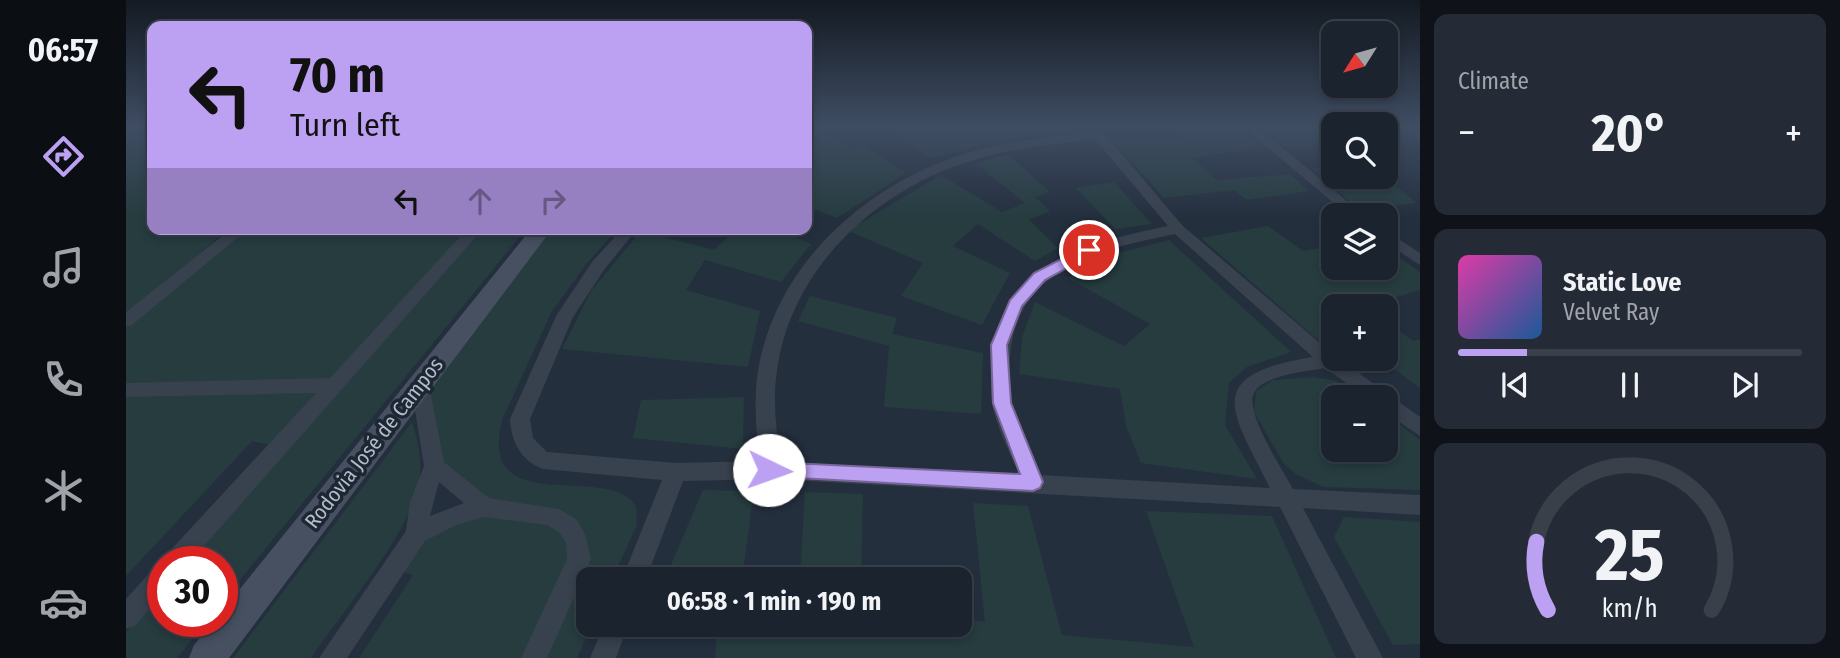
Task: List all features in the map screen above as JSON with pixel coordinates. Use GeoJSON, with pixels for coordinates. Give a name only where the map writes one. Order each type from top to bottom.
{"type":"FeatureCollection","features":[{"type":"Feature","properties":{"kind":"main road","name":"Rodovia José de Campos"},"geometry":{"type":"LineString","coordinates":[[207,658],[537,235]]}},
{"type":"Feature","properties":{"kind":"street"},"geometry":{"type":"LineString","coordinates":[[769,470],[766,383],[778,330],[800,281],[842,228],[887,192],[940,167],[975,157]]}},
{"type":"Feature","properties":{"kind":"street"},"geometry":{"type":"LineString","coordinates":[[1116,157],[1178,229],[1321,354]]}},
{"type":"Feature","properties":{"kind":"street"},"geometry":{"type":"LineString","coordinates":[[1285,157],[1341,203]]}},
{"type":"Feature","properties":{"kind":"street"},"geometry":{"type":"LineString","coordinates":[[1033,482],[1002,403],[999,345],[1015,303],[1039,276],[1072,256],[1106,243],[1178,229]]}},
{"type":"Feature","properties":{"kind":"street"},"geometry":{"type":"LineString","coordinates":[[126,321],[234,235]]}},
{"type":"Feature","properties":{"kind":"street"},"geometry":{"type":"LineString","coordinates":[[189,546],[470,235]]}},
{"type":"Feature","properties":{"kind":"street"},"geometry":{"type":"LineString","coordinates":[[625,235],[598,266],[565,316],[520,419],[520,437],[532,453],[543,460],[676,472],[769,470],[1033,482],[1420,505]]}},
{"type":"Feature","properties":{"kind":"street"},"geometry":{"type":"LineString","coordinates":[[1398,244],[1420,260]]}},
{"type":"Feature","properties":{"kind":"street"},"geometry":{"type":"LineString","coordinates":[[1321,362],[1281,370],[1256,379],[1244,389],[1242,402],[1246,420],[1370,658]]}},
{"type":"Feature","properties":{"kind":"street"},"geometry":{"type":"LineString","coordinates":[[1343,371],[1362,385]]}},
{"type":"Feature","properties":{"kind":"street"},"geometry":{"type":"LineString","coordinates":[[126,390],[333,385]]}},
{"type":"Feature","properties":{"kind":"street"},"geometry":{"type":"LineString","coordinates":[[332,658],[416,534],[433,466],[420,385]]}},
{"type":"Feature","properties":{"kind":"street"},"geometry":{"type":"LineString","coordinates":[[1398,412],[1420,428]]}},
{"type":"Feature","properties":{"kind":"street"},"geometry":{"type":"LineString","coordinates":[[433,466],[484,507]]}},
{"type":"Feature","properties":{"kind":"street"},"geometry":{"type":"LineString","coordinates":[[639,567],[676,472]]}},
{"type":"Feature","properties":{"kind":"street"},"geometry":{"type":"LineString","coordinates":[[416,534],[451,517],[484,507],[551,516],[568,526],[577,541],[579,559],[534,658]]}},
{"type":"Feature","properties":{"kind":"street"},"geometry":{"type":"LineString","coordinates":[[126,617],[147,593]]}},
{"type":"Feature","properties":{"kind":"street"},"geometry":{"type":"LineString","coordinates":[[603,658],[611,637]]}},
{"type":"Feature","properties":{"kind":"green space"},"geometry":{"type":"Polygon","coordinates":[[[126,157],[147,157],[147,235],[221,235],[126,318],[126,157]]]}},
{"type":"Feature","properties":{"kind":"green space"},"geometry":{"type":"Polygon","coordinates":[[[812,157],[881,157],[906,173],[837,218],[812,208],[812,157]]]}},
{"type":"Feature","properties":{"kind":"green space"},"geometry":{"type":"Polygon","coordinates":[[[998,157],[1011,157],[1050,192],[1035,197],[1050,211],[1029,220],[1058,248],[1035,261],[978,224],[953,246],[1010,273],[982,325],[901,296],[923,263],[851,232],[855,226],[941,175],[1002,212],[1025,203],[975,163],[998,157]]]}},
{"type":"Feature","properties":{"kind":"green space"},"geometry":{"type":"Polygon","coordinates":[[[1127,157],[1200,157],[1192,158],[1217,180],[1290,174],[1309,191],[1247,200],[1234,190],[1164,198],[1127,157]]]}},
{"type":"Feature","properties":{"kind":"green space"},"geometry":{"type":"Polygon","coordinates":[[[1321,168],[1321,176],[1313,169],[1321,168]]]}},
{"type":"Feature","properties":{"kind":"green space"},"geometry":{"type":"Polygon","coordinates":[[[1114,182],[1152,224],[1115,229],[1076,188],[1114,182]]]}},
{"type":"Feature","properties":{"kind":"green space"},"geometry":{"type":"Polygon","coordinates":[[[1398,188],[1417,203],[1398,205],[1398,203],[1351,203],[1335,189],[1398,188]]]}},
{"type":"Feature","properties":{"kind":"green space"},"geometry":{"type":"Polygon","coordinates":[[[1268,226],[1303,251],[1321,248],[1321,280],[1398,280],[1398,256],[1420,272],[1420,290],[1398,297],[1398,294],[1321,294],[1321,343],[1201,238],[1268,226]]]}},
{"type":"Feature","properties":{"kind":"green space"},"geometry":{"type":"Polygon","coordinates":[[[234,235],[463,235],[278,447],[252,441],[154,546],[147,546],[147,554],[126,576],[126,321],[234,235]]]}},
{"type":"Feature","properties":{"kind":"green space"},"geometry":{"type":"Polygon","coordinates":[[[478,235],[521,235],[238,582],[238,546],[202,546],[478,235]]]}},
{"type":"Feature","properties":{"kind":"green space"},"geometry":{"type":"Polygon","coordinates":[[[537,235],[613,235],[587,263],[551,313],[502,420],[499,451],[508,470],[526,480],[599,488],[621,494],[636,506],[637,525],[618,567],[576,567],[576,637],[587,637],[577,658],[359,658],[413,575],[392,568],[417,534],[483,507],[434,466],[420,385],[537,235]]]}},
{"type":"Feature","properties":{"kind":"green space"},"geometry":{"type":"Polygon","coordinates":[[[638,235],[656,235],[714,250],[730,235],[791,235],[811,244],[781,282],[705,260],[686,290],[760,311],[748,367],[562,349],[591,291],[638,235]]]}},
{"type":"Feature","properties":{"kind":"green space"},"geometry":{"type":"Polygon","coordinates":[[[1169,240],[1291,352],[1247,367],[1229,383],[1225,425],[1257,479],[1141,463],[1126,426],[1120,389],[1019,374],[1022,337],[1035,302],[1124,346],[1150,324],[1068,278],[1102,257],[1169,240]]]}},
{"type":"Feature","properties":{"kind":"green space"},"geometry":{"type":"Polygon","coordinates":[[[810,296],[897,318],[892,334],[983,353],[981,414],[884,407],[889,346],[798,321],[810,296]]]}},
{"type":"Feature","properties":{"kind":"green space"},"geometry":{"type":"Polygon","coordinates":[[[1398,330],[1413,341],[1420,339],[1420,388],[1397,371],[1398,330]]]}},
{"type":"Feature","properties":{"kind":"green space"},"geometry":{"type":"Polygon","coordinates":[[[1314,377],[1343,385],[1321,385],[1321,462],[1398,462],[1398,423],[1420,440],[1420,490],[1323,487],[1296,474],[1284,464],[1254,412],[1256,391],[1273,380],[1314,377]]]}},
{"type":"Feature","properties":{"kind":"green space"},"geometry":{"type":"Polygon","coordinates":[[[744,397],[743,449],[633,438],[641,400],[744,397]]]}},
{"type":"Feature","properties":{"kind":"green space"},"geometry":{"type":"Polygon","coordinates":[[[412,422],[419,449],[420,468],[416,496],[408,515],[369,578],[311,658],[233,658],[412,422]]]}},
{"type":"Feature","properties":{"kind":"green space"},"geometry":{"type":"Polygon","coordinates":[[[703,490],[754,491],[744,567],[670,567],[703,490]]]}},
{"type":"Feature","properties":{"kind":"green space"},"geometry":{"type":"Polygon","coordinates":[[[805,492],[863,494],[861,567],[801,567],[805,492]]]}},
{"type":"Feature","properties":{"kind":"green space"},"geometry":{"type":"Polygon","coordinates":[[[973,503],[1028,506],[1062,635],[1194,647],[1146,511],[1272,516],[1336,658],[715,658],[716,637],[972,637],[972,620],[985,622],[973,503]]]}},
{"type":"Feature","properties":{"kind":"green space"},"geometry":{"type":"Polygon","coordinates":[[[1344,517],[1420,522],[1420,644],[1393,645],[1334,537],[1344,517]]]}},
{"type":"Feature","properties":{"kind":"green space"},"geometry":{"type":"Polygon","coordinates":[[[147,608],[147,637],[194,637],[177,658],[126,658],[126,632],[147,608]]]}},
{"type":"Feature","properties":{"kind":"route"},"geometry":{"type":"LineString","coordinates":[[769,470],[1033,482],[1002,403],[999,345],[1015,303],[1039,276],[1072,256],[1089,250]]}}]}
